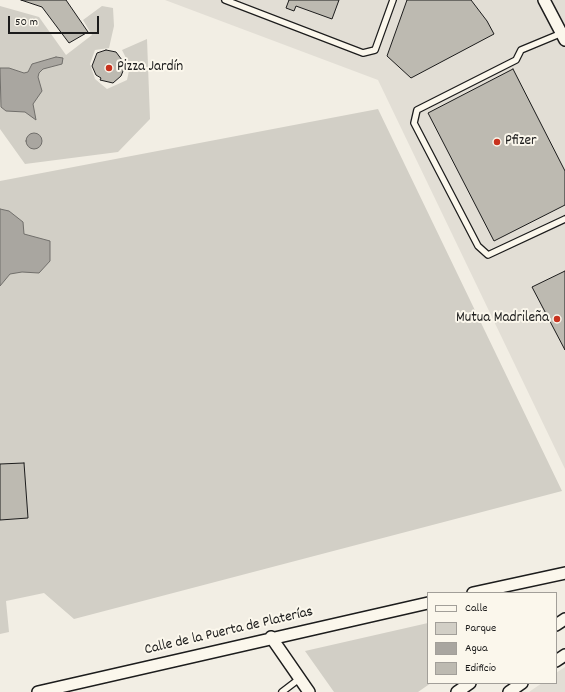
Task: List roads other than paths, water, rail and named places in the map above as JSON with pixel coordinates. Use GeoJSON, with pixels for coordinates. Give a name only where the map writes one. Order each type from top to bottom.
{"type":"FeatureCollection","features":[{"type":"Feature","properties":{"kind":"street"},"geometry":{"type":"LineString","coordinates":[[544,0],[563,36]]}},
{"type":"Feature","properties":{"kind":"street"},"geometry":{"type":"LineString","coordinates":[[478,592],[565,573]]}},
{"type":"Feature","properties":{"kind":"street","name":"Calle de la Puerta de Platerías"},"geometry":{"type":"LineString","coordinates":[[38,692],[271,637],[427,603]]}},
{"type":"Feature","properties":{"kind":"street"},"geometry":{"type":"LineString","coordinates":[[271,637],[309,692]]}},
{"type":"Feature","properties":{"kind":"street"},"geometry":{"type":"LineString","coordinates":[[457,692],[469,684]]}},
{"type":"Feature","properties":{"kind":"street"},"geometry":{"type":"LineString","coordinates":[[508,692],[520,684]]}},
{"type":"Feature","properties":{"kind":"lane"},"geometry":{"type":"LineString","coordinates":[[225,0],[363,53],[375,50],[393,0]]}},
{"type":"Feature","properties":{"kind":"lane"},"geometry":{"type":"LineString","coordinates":[[563,36],[521,50],[516,60],[417,110],[414,124],[478,246],[488,255],[565,219]]}},
{"type":"Feature","properties":{"kind":"lane"},"geometry":{"type":"LineString","coordinates":[[282,692],[299,678]]}},
{"type":"Feature","properties":{"kind":"water"},"geometry":{"type":"Polygon","coordinates":[[[56,57],[63,58],[62,64],[43,69],[39,73],[38,77],[42,91],[33,104],[36,120],[25,112],[6,111],[1,107],[0,68],[9,68],[24,73],[28,72],[32,64],[56,57]]]}},
{"type":"Feature","properties":{"kind":"water"},"geometry":{"type":"Polygon","coordinates":[[[31,133],[37,133],[42,138],[40,147],[37,149],[31,149],[26,144],[26,138],[31,133]]]}},
{"type":"Feature","properties":{"kind":"water"},"geometry":{"type":"Polygon","coordinates":[[[0,209],[9,211],[23,222],[24,234],[50,241],[50,261],[39,273],[22,272],[10,274],[0,286],[0,209]]]}},
{"type":"Feature","properties":{"kind":"place","name":"Pizza Jardín"},"geometry":{"type":"Point","coordinates":[109,68]}},
{"type":"Feature","properties":{"kind":"place","name":"Pfizer"},"geometry":{"type":"Point","coordinates":[497,142]}},
{"type":"Feature","properties":{"kind":"place","name":"Mutua Madrileña"},"geometry":{"type":"Point","coordinates":[557,319]}}]}
